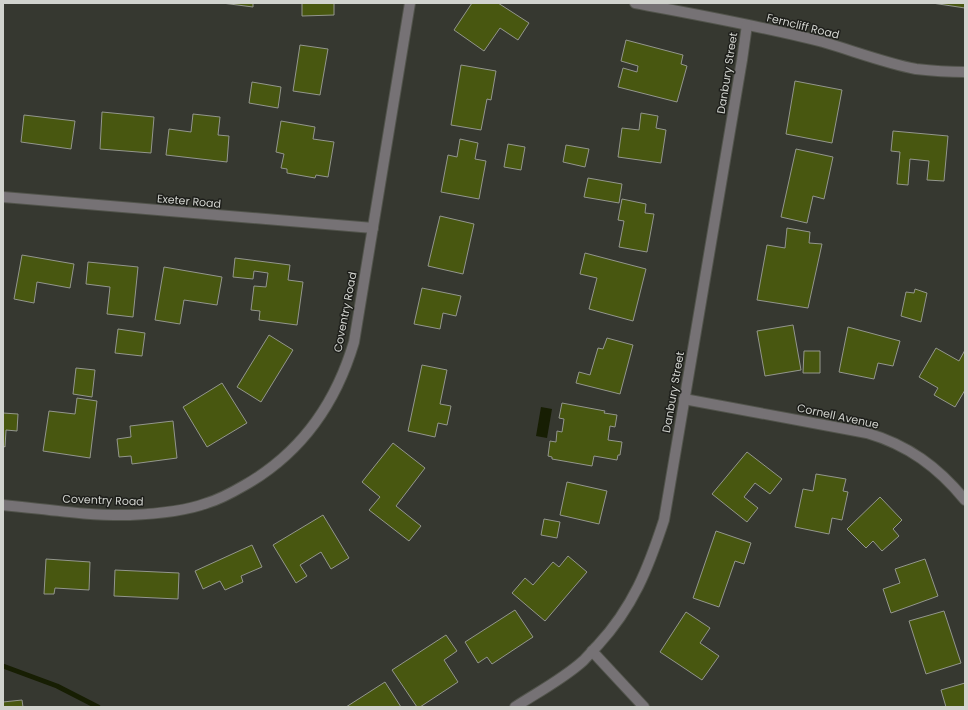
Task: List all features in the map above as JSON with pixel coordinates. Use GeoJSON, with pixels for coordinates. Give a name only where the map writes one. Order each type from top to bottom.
{"type":"FeatureCollection","features":[{"type":"Feature","properties":{"kind":"street","name":"Coventry Road"},"geometry":{"type":"LineString","coordinates":[[3,505],[98,514],[128,515],[156,514],[207,504],[228,495],[271,468],[297,444],[314,425],[340,382],[354,342],[410,3]]}},
{"type":"Feature","properties":{"kind":"street","name":"Ferncliff Road"},"geometry":{"type":"LineString","coordinates":[[635,3],[747,25],[822,42],[905,66],[939,72],[965,72]]}},
{"type":"Feature","properties":{"kind":"street","name":"Danbury Street"},"geometry":{"type":"LineString","coordinates":[[515,707],[584,661],[608,634],[623,614],[636,592],[651,559],[664,520],[747,25]]}},
{"type":"Feature","properties":{"kind":"street","name":"Exeter Road"},"geometry":{"type":"LineString","coordinates":[[3,197],[373,228]]}},
{"type":"Feature","properties":{"kind":"street","name":"Cornell Avenue"},"geometry":{"type":"LineString","coordinates":[[684,399],[799,419],[867,433],[883,438],[898,444],[941,473],[965,500]]}},
{"type":"Feature","properties":{"kind":"street"},"geometry":{"type":"LineString","coordinates":[[592,651],[644,707]]}},
{"type":"Feature","properties":{"kind":"shaded area"},"geometry":{"type":"Polygon","coordinates":[[[541,407],[552,409],[547,438],[536,436],[541,407]]]}},
{"type":"Feature","properties":{"kind":"building"},"geometry":{"type":"Polygon","coordinates":[[[222,3],[253,3],[253,7],[222,3]]]}},
{"type":"Feature","properties":{"kind":"building"},"geometry":{"type":"Polygon","coordinates":[[[302,3],[334,3],[334,15],[302,16],[302,3]]]}},
{"type":"Feature","properties":{"kind":"building"},"geometry":{"type":"Polygon","coordinates":[[[472,3],[498,3],[529,23],[518,40],[500,28],[484,51],[454,30],[472,3]]]}},
{"type":"Feature","properties":{"kind":"building"},"geometry":{"type":"Polygon","coordinates":[[[932,3],[965,3],[965,8],[932,3]]]}},
{"type":"Feature","properties":{"kind":"building"},"geometry":{"type":"Polygon","coordinates":[[[626,40],[683,55],[681,64],[687,66],[677,102],[618,87],[623,68],[637,72],[638,66],[621,61],[626,40]]]}},
{"type":"Feature","properties":{"kind":"building"},"geometry":{"type":"Polygon","coordinates":[[[300,45],[328,49],[320,95],[293,91],[300,45]]]}},
{"type":"Feature","properties":{"kind":"building"},"geometry":{"type":"Polygon","coordinates":[[[461,65],[496,71],[491,100],[487,99],[481,130],[451,125],[461,65]]]}},
{"type":"Feature","properties":{"kind":"building"},"geometry":{"type":"Polygon","coordinates":[[[795,81],[842,90],[832,143],[786,134],[795,81]]]}},
{"type":"Feature","properties":{"kind":"building"},"geometry":{"type":"Polygon","coordinates":[[[252,82],[281,87],[278,108],[249,103],[252,82]]]}},
{"type":"Feature","properties":{"kind":"building"},"geometry":{"type":"Polygon","coordinates":[[[102,112],[154,117],[151,153],[100,149],[102,112]]]}},
{"type":"Feature","properties":{"kind":"building"},"geometry":{"type":"Polygon","coordinates":[[[641,113],[658,116],[656,128],[666,130],[661,163],[618,157],[622,128],[639,130],[641,113]]]}},
{"type":"Feature","properties":{"kind":"building"},"geometry":{"type":"Polygon","coordinates":[[[193,114],[220,117],[218,135],[229,136],[227,162],[166,155],[169,129],[191,132],[193,114]]]}},
{"type":"Feature","properties":{"kind":"building"},"geometry":{"type":"Polygon","coordinates":[[[24,115],[75,121],[71,149],[21,142],[24,115]]]}},
{"type":"Feature","properties":{"kind":"building"},"geometry":{"type":"Polygon","coordinates":[[[281,121],[315,127],[313,139],[334,142],[328,177],[316,175],[315,178],[287,173],[287,169],[281,168],[284,154],[276,152],[281,121]]]}},
{"type":"Feature","properties":{"kind":"building"},"geometry":{"type":"Polygon","coordinates":[[[893,131],[948,136],[944,181],[927,180],[929,161],[910,159],[908,185],[897,184],[900,152],[891,151],[893,131]]]}},
{"type":"Feature","properties":{"kind":"building"},"geometry":{"type":"Polygon","coordinates":[[[460,139],[478,143],[475,159],[486,161],[479,199],[441,192],[448,155],[457,157],[460,139]]]}},
{"type":"Feature","properties":{"kind":"building"},"geometry":{"type":"Polygon","coordinates":[[[508,144],[525,147],[521,170],[504,167],[508,144]]]}},
{"type":"Feature","properties":{"kind":"building"},"geometry":{"type":"Polygon","coordinates":[[[566,145],[589,149],[585,167],[563,162],[566,145]]]}},
{"type":"Feature","properties":{"kind":"building"},"geometry":{"type":"Polygon","coordinates":[[[796,149],[833,157],[824,199],[813,196],[807,223],[781,217],[796,149]]]}},
{"type":"Feature","properties":{"kind":"building"},"geometry":{"type":"Polygon","coordinates":[[[588,178],[622,184],[619,203],[584,197],[588,178]]]}},
{"type":"Feature","properties":{"kind":"building"},"geometry":{"type":"Polygon","coordinates":[[[622,199],[646,204],[645,213],[654,214],[647,252],[619,247],[624,221],[618,220],[622,199]]]}},
{"type":"Feature","properties":{"kind":"building"},"geometry":{"type":"Polygon","coordinates":[[[440,216],[474,224],[463,274],[428,266],[440,216]]]}},
{"type":"Feature","properties":{"kind":"building"},"geometry":{"type":"Polygon","coordinates":[[[787,228],[810,232],[809,243],[822,244],[808,308],[757,300],[767,245],[785,248],[787,228]]]}},
{"type":"Feature","properties":{"kind":"building"},"geometry":{"type":"Polygon","coordinates":[[[585,253],[646,269],[633,321],[589,309],[597,278],[580,274],[585,253]]]}},
{"type":"Feature","properties":{"kind":"building"},"geometry":{"type":"Polygon","coordinates":[[[22,255],[74,264],[70,288],[37,282],[34,303],[14,299],[22,255]]]}},
{"type":"Feature","properties":{"kind":"building"},"geometry":{"type":"Polygon","coordinates":[[[235,258],[290,265],[288,280],[303,282],[297,325],[259,320],[260,311],[251,310],[254,286],[266,287],[268,273],[254,271],[253,279],[233,277],[235,258]]]}},
{"type":"Feature","properties":{"kind":"building"},"geometry":{"type":"Polygon","coordinates":[[[88,262],[138,267],[133,317],[107,314],[110,287],[86,284],[88,262]]]}},
{"type":"Feature","properties":{"kind":"building"},"geometry":{"type":"Polygon","coordinates":[[[164,267],[222,277],[217,305],[184,300],[180,324],[155,320],[164,267]]]}},
{"type":"Feature","properties":{"kind":"building"},"geometry":{"type":"Polygon","coordinates":[[[422,288],[461,296],[456,316],[443,313],[440,329],[414,324],[422,288]]]}},
{"type":"Feature","properties":{"kind":"building"},"geometry":{"type":"Polygon","coordinates":[[[915,289],[927,293],[921,322],[901,316],[906,292],[914,293],[915,289]]]}},
{"type":"Feature","properties":{"kind":"building"},"geometry":{"type":"Polygon","coordinates":[[[793,325],[801,370],[765,376],[757,331],[793,325]]]}},
{"type":"Feature","properties":{"kind":"building"},"geometry":{"type":"Polygon","coordinates":[[[848,327],[900,341],[893,366],[878,363],[874,379],[839,372],[848,327]]]}},
{"type":"Feature","properties":{"kind":"building"},"geometry":{"type":"Polygon","coordinates":[[[118,329],[145,333],[142,356],[115,353],[118,329]]]}},
{"type":"Feature","properties":{"kind":"building"},"geometry":{"type":"Polygon","coordinates":[[[269,335],[293,350],[261,402],[237,387],[269,335]]]}},
{"type":"Feature","properties":{"kind":"building"},"geometry":{"type":"Polygon","coordinates":[[[607,338],[633,345],[620,394],[576,383],[579,372],[590,375],[598,348],[603,349],[607,338]]]}},
{"type":"Feature","properties":{"kind":"building"},"geometry":{"type":"Polygon","coordinates":[[[936,348],[959,361],[965,350],[965,390],[955,407],[934,395],[938,388],[919,377],[936,348]]]}},
{"type":"Feature","properties":{"kind":"building"},"geometry":{"type":"Polygon","coordinates":[[[804,351],[820,351],[820,373],[803,373],[804,351]]]}},
{"type":"Feature","properties":{"kind":"building"},"geometry":{"type":"Polygon","coordinates":[[[422,365],[447,370],[440,404],[451,406],[447,425],[438,423],[435,437],[408,431],[422,365]]]}},
{"type":"Feature","properties":{"kind":"building"},"geometry":{"type":"Polygon","coordinates":[[[76,368],[95,370],[92,397],[73,394],[76,368]]]}},
{"type":"Feature","properties":{"kind":"building"},"geometry":{"type":"Polygon","coordinates":[[[222,383],[247,423],[207,447],[183,407],[222,383]]]}},
{"type":"Feature","properties":{"kind":"building"},"geometry":{"type":"Polygon","coordinates":[[[77,398],[97,401],[90,458],[43,451],[49,411],[75,414],[77,398]]]}},
{"type":"Feature","properties":{"kind":"building"},"geometry":{"type":"Polygon","coordinates":[[[562,403],[605,411],[604,413],[617,415],[615,427],[610,426],[608,440],[622,442],[620,455],[618,455],[617,460],[594,456],[592,466],[552,459],[552,457],[548,456],[550,441],[556,442],[557,431],[562,432],[564,419],[559,418],[562,403]]]}},
{"type":"Feature","properties":{"kind":"building"},"geometry":{"type":"Polygon","coordinates":[[[3,413],[18,414],[17,431],[6,430],[5,447],[3,446],[3,413]]]}},
{"type":"Feature","properties":{"kind":"building"},"geometry":{"type":"Polygon","coordinates":[[[173,421],[177,458],[132,464],[131,456],[119,457],[117,439],[131,437],[130,426],[173,421]]]}},
{"type":"Feature","properties":{"kind":"building"},"geometry":{"type":"Polygon","coordinates":[[[393,443],[425,468],[396,506],[421,526],[409,541],[369,510],[380,497],[362,482],[393,443]]]}},
{"type":"Feature","properties":{"kind":"building"},"geometry":{"type":"Polygon","coordinates":[[[747,452],[782,479],[770,494],[755,483],[744,497],[758,508],[747,522],[712,494],[747,452]]]}},
{"type":"Feature","properties":{"kind":"building"},"geometry":{"type":"Polygon","coordinates":[[[816,474],[846,479],[843,491],[848,492],[842,520],[832,518],[829,534],[795,527],[803,489],[813,491],[816,474]]]}},
{"type":"Feature","properties":{"kind":"building"},"geometry":{"type":"Polygon","coordinates":[[[567,482],[607,491],[599,524],[560,515],[567,482]]]}},
{"type":"Feature","properties":{"kind":"building"},"geometry":{"type":"Polygon","coordinates":[[[880,497],[902,520],[893,529],[899,536],[882,551],[873,541],[866,548],[847,529],[880,497]]]}},
{"type":"Feature","properties":{"kind":"building"},"geometry":{"type":"Polygon","coordinates":[[[323,515],[349,558],[331,569],[321,552],[300,565],[307,576],[296,583],[273,545],[323,515]]]}},
{"type":"Feature","properties":{"kind":"building"},"geometry":{"type":"Polygon","coordinates":[[[544,519],[560,522],[557,538],[541,535],[544,519]]]}},
{"type":"Feature","properties":{"kind":"building"},"geometry":{"type":"Polygon","coordinates":[[[716,531],[751,543],[744,564],[735,561],[719,607],[693,598],[716,531]]]}},
{"type":"Feature","properties":{"kind":"building"},"geometry":{"type":"Polygon","coordinates":[[[252,545],[262,567],[241,576],[243,582],[225,590],[220,581],[203,589],[195,571],[252,545]]]}},
{"type":"Feature","properties":{"kind":"building"},"geometry":{"type":"Polygon","coordinates":[[[568,556],[587,572],[545,621],[512,593],[525,578],[533,585],[553,562],[559,567],[568,556]]]}},
{"type":"Feature","properties":{"kind":"building"},"geometry":{"type":"Polygon","coordinates":[[[46,559],[90,562],[89,590],[55,588],[54,594],[44,594],[46,559]]]}},
{"type":"Feature","properties":{"kind":"building"},"geometry":{"type":"Polygon","coordinates":[[[925,559],[938,596],[891,613],[883,589],[900,583],[895,569],[925,559]]]}},
{"type":"Feature","properties":{"kind":"building"},"geometry":{"type":"Polygon","coordinates":[[[115,570],[179,573],[178,599],[114,596],[115,570]]]}},
{"type":"Feature","properties":{"kind":"building"},"geometry":{"type":"Polygon","coordinates":[[[515,610],[533,637],[492,664],[487,657],[478,663],[465,642],[515,610]]]}},
{"type":"Feature","properties":{"kind":"building"},"geometry":{"type":"Polygon","coordinates":[[[944,611],[961,663],[926,674],[909,621],[944,611]]]}},
{"type":"Feature","properties":{"kind":"building"},"geometry":{"type":"Polygon","coordinates":[[[686,612],[710,628],[700,643],[719,656],[702,680],[660,652],[686,612]]]}},
{"type":"Feature","properties":{"kind":"building"},"geometry":{"type":"Polygon","coordinates":[[[446,635],[457,651],[444,660],[458,682],[420,707],[417,707],[392,670],[446,635]]]}},
{"type":"Feature","properties":{"kind":"building"},"geometry":{"type":"Polygon","coordinates":[[[385,682],[401,707],[346,707],[385,682]]]}},
{"type":"Feature","properties":{"kind":"building"},"geometry":{"type":"Polygon","coordinates":[[[965,683],[965,707],[946,707],[941,690],[965,683]]]}},
{"type":"Feature","properties":{"kind":"building"},"geometry":{"type":"Polygon","coordinates":[[[22,700],[23,707],[3,707],[3,702],[22,700]]]}},
{"type":"Feature","properties":{"kind":"waterway"},"geometry":{"type":"LineString","coordinates":[[3,666],[57,686],[98,707]]}}]}
